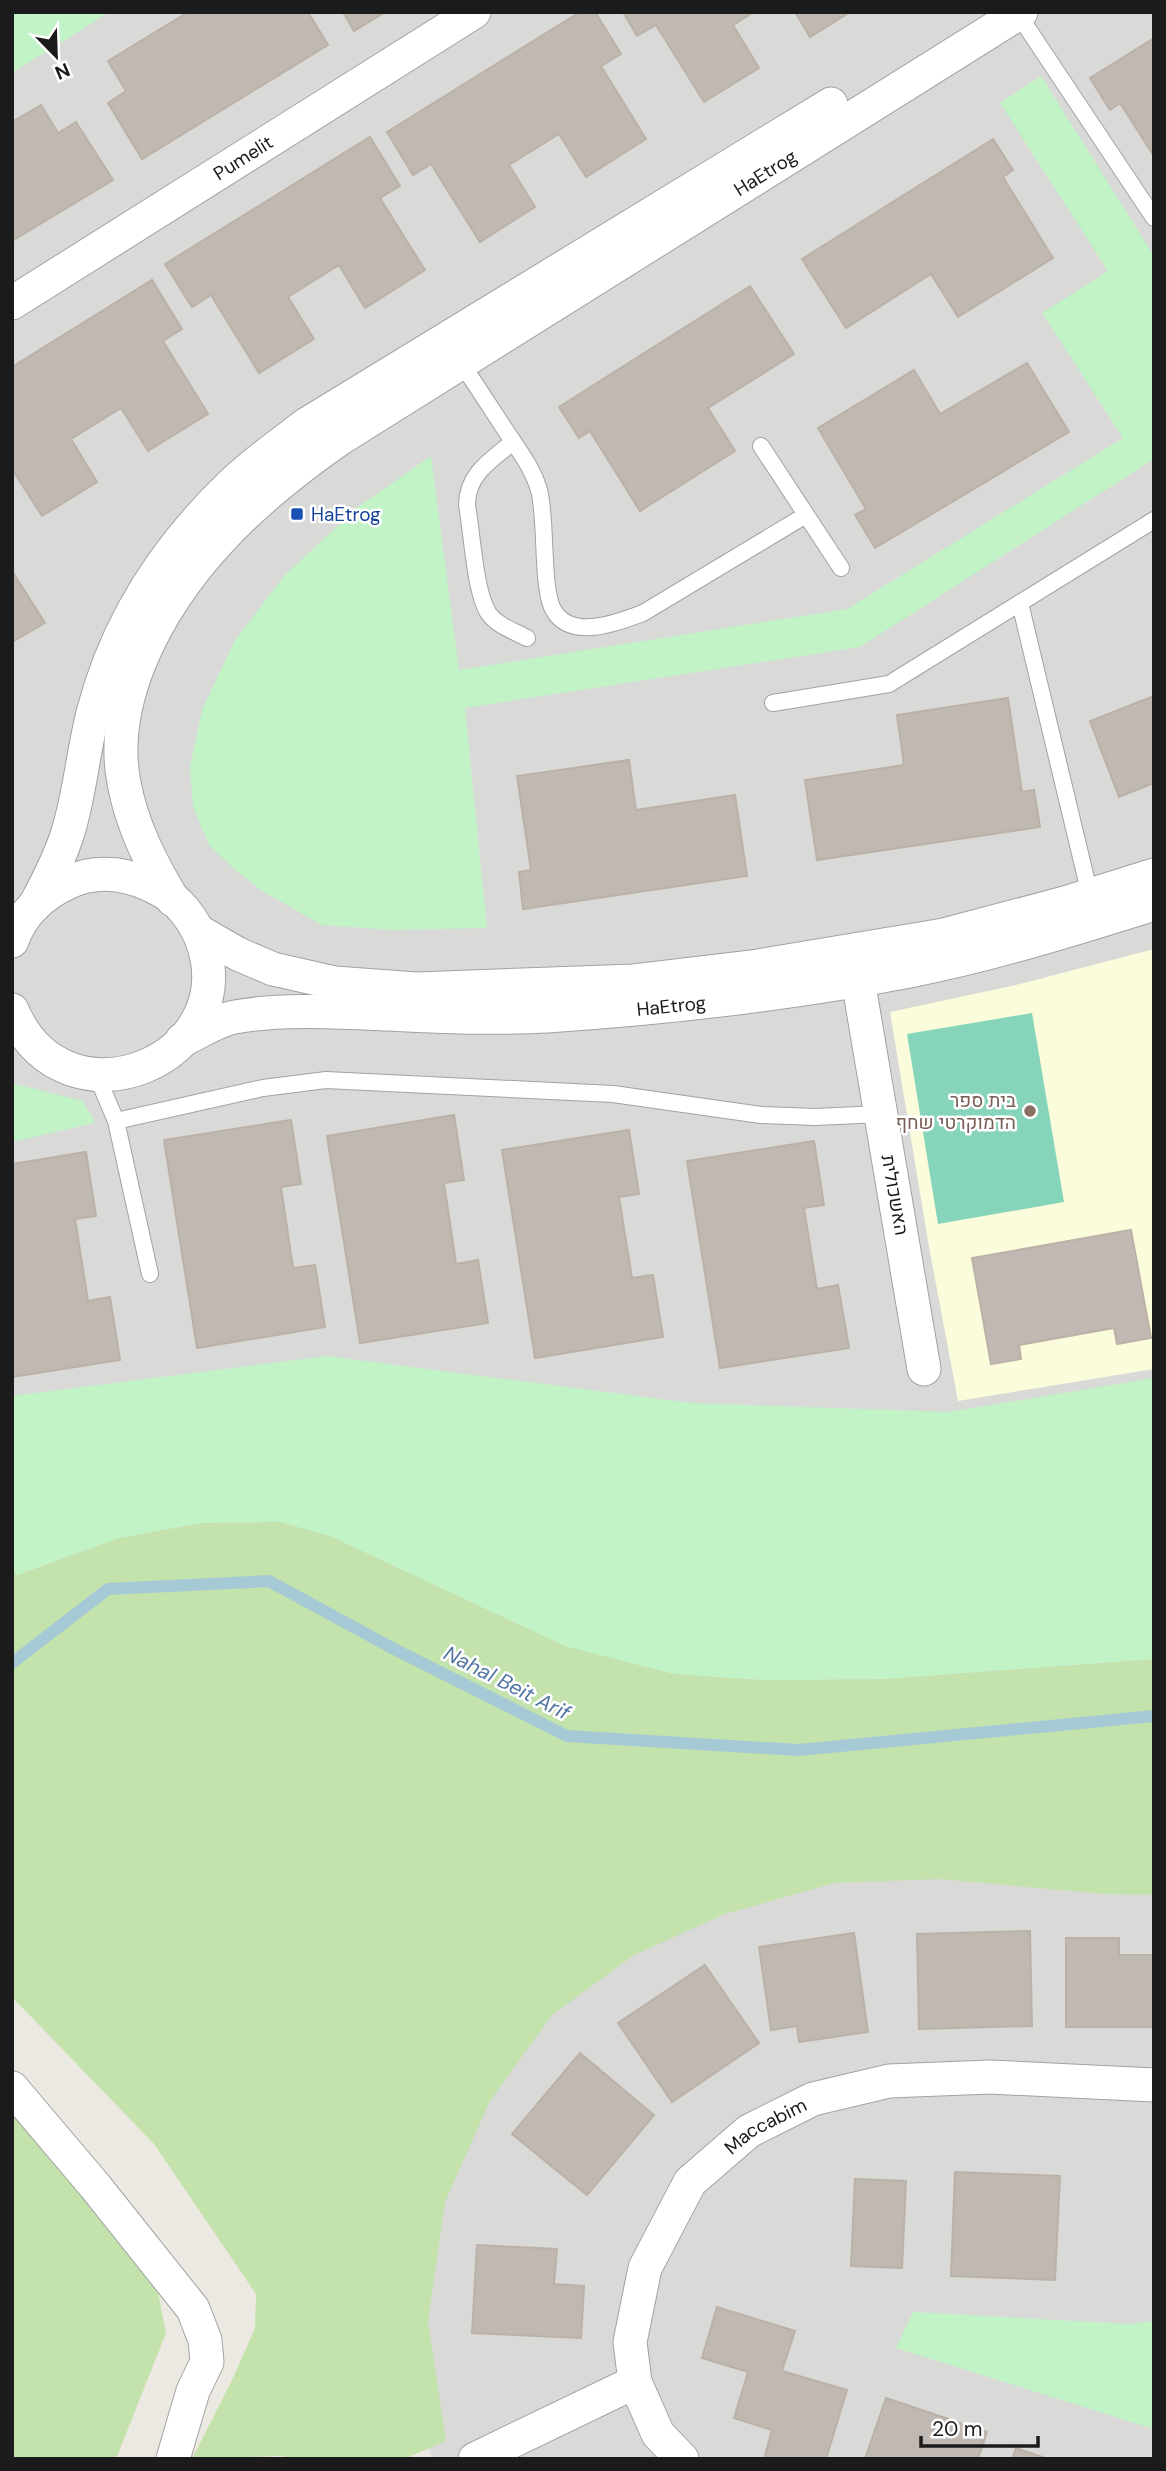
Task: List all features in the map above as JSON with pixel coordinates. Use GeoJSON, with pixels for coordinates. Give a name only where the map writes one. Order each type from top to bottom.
{"type":"FeatureCollection","features":[{"type":"Feature","properties":{"kind":"street","name":"Pumelit"},"geometry":{"type":"LineString","coordinates":[[12,303],[474,12]]}},
{"type":"Feature","properties":{"kind":"street","name":"HaEtrog"},"geometry":{"type":"LineString","coordinates":[[35,905],[55,866],[68,832],[93,714],[107,668],[132,612],[165,558],[199,517],[234,482],[307,424],[978,13]]}},
{"type":"Feature","properties":{"kind":"street","name":"HaEtrog"},"geometry":{"type":"LineString","coordinates":[[173,900],[151,862],[133,821],[122,771],[123,713],[151,635],[183,582],[216,543],[297,468],[341,438],[1019,13]]}},
{"type":"Feature","properties":{"kind":"street"},"geometry":{"type":"LineString","coordinates":[[12,941],[15,932],[35,905],[53,889],[79,878],[114,874],[140,880],[164,891],[183,909],[198,931],[205,948],[208,985],[204,1002],[190,1032],[169,1054],[141,1070],[110,1076],[78,1072],[50,1058],[12,1046]]}},
{"type":"Feature","properties":{"kind":"street","name":"HaEtrog"},"geometry":{"type":"LineString","coordinates":[[198,931],[238,954],[273,969],[335,983],[416,989],[546,985],[647,979],[752,967],[944,935],[1154,875]]}},
{"type":"Feature","properties":{"kind":"street","name":"HaEtrog"},"geometry":{"type":"LineString","coordinates":[[182,1040],[232,1017],[270,1013],[321,1011],[447,1017],[545,1016],[657,1007],[858,980],[989,951],[1154,904]]}},
{"type":"Feature","properties":{"kind":"street","name":"האשכולית"},"geometry":{"type":"LineString","coordinates":[[858,980],[924,1369]]}},
{"type":"Feature","properties":{"kind":"street"},"geometry":{"type":"LineString","coordinates":[[12,1010],[19,1026],[33,1044],[50,1058]]}},
{"type":"Feature","properties":{"kind":"street","name":"Maccabim"},"geometry":{"type":"LineString","coordinates":[[682,2459],[658,2434],[635,2382],[630,2342],[645,2268],[690,2182],[749,2131],[813,2099],[889,2081],[989,2077],[1154,2085]]}},
{"type":"Feature","properties":{"kind":"street"},"geometry":{"type":"LineString","coordinates":[[12,2088],[95,2186],[192,2309],[205,2340],[206,2362],[193,2391],[173,2459]]}},
{"type":"Feature","properties":{"kind":"street"},"geometry":{"type":"LineString","coordinates":[[475,2459],[635,2382]]}},
{"type":"Feature","properties":{"kind":"lane"},"geometry":{"type":"LineString","coordinates":[[1019,13],[1154,218]]}},
{"type":"Feature","properties":{"kind":"lane"},"geometry":{"type":"LineString","coordinates":[[461,362],[533,471],[544,511],[548,592],[554,611],[568,623],[588,627],[613,624],[643,613],[806,515]]}},
{"type":"Feature","properties":{"kind":"lane"},"geometry":{"type":"LineString","coordinates":[[513,442],[475,474],[467,491],[467,505],[483,602],[491,616],[502,626],[527,638]]}},
{"type":"Feature","properties":{"kind":"lane"},"geometry":{"type":"LineString","coordinates":[[761,446],[841,568]]}},
{"type":"Feature","properties":{"kind":"lane"},"geometry":{"type":"LineString","coordinates":[[773,703],[889,684],[1154,520]]}},
{"type":"Feature","properties":{"kind":"lane"},"geometry":{"type":"LineString","coordinates":[[1020,603],[1090,895]]}},
{"type":"Feature","properties":{"kind":"lane"},"geometry":{"type":"LineString","coordinates":[[96,1074],[116,1121],[150,1274]]}},
{"type":"Feature","properties":{"kind":"lane"},"geometry":{"type":"LineString","coordinates":[[116,1121],[263,1088],[326,1080],[614,1094],[761,1115],[815,1117],[881,1114]]}},
{"type":"Feature","properties":{"kind":"shaded area"},"geometry":{"type":"Polygon","coordinates":[[[12,12],[1154,12],[1154,2459],[433,2459],[413,2409],[12,1541],[12,12]]]}},
{"type":"Feature","properties":{"kind":"shaded area","name":"בית ספר הדמוקרטי שחף"},"geometry":{"type":"Polygon","coordinates":[[[1154,949],[1154,1369],[958,1401],[890,1012],[1020,984],[1154,949]]]}},
{"type":"Feature","properties":{"kind":"green space"},"geometry":{"type":"Polygon","coordinates":[[[12,12],[110,12],[12,73],[12,12]]]}},
{"type":"Feature","properties":{"kind":"green space"},"geometry":{"type":"Polygon","coordinates":[[[1041,76],[1154,256],[1154,459],[860,647],[465,708],[487,928],[393,930],[322,925],[262,891],[209,845],[193,807],[190,767],[202,710],[234,642],[284,576],[359,506],[431,456],[459,670],[847,609],[1123,438],[1042,313],[1108,271],[1000,103],[1041,76]]]}},
{"type":"Feature","properties":{"kind":"green space"},"geometry":{"type":"Polygon","coordinates":[[[1032,1013],[1064,1202],[938,1224],[907,1034],[1032,1013]]]}},
{"type":"Feature","properties":{"kind":"green space"},"geometry":{"type":"Polygon","coordinates":[[[12,1083],[83,1101],[95,1123],[12,1142],[12,1083]]]}},
{"type":"Feature","properties":{"kind":"green space"},"geometry":{"type":"Polygon","coordinates":[[[327,1356],[691,1403],[949,1412],[1154,1378],[1154,1659],[884,1679],[765,1680],[674,1674],[565,1646],[330,1536],[280,1522],[201,1523],[119,1538],[17,1575],[12,1569],[12,1396],[327,1356]]]}},
{"type":"Feature","properties":{"kind":"green space"},"geometry":{"type":"Polygon","coordinates":[[[280,1522],[330,1536],[565,1646],[674,1674],[765,1680],[884,1679],[1154,1659],[1154,1895],[1104,1894],[940,1879],[834,1883],[725,1914],[634,1955],[552,2015],[490,2101],[445,2202],[428,2321],[446,2441],[404,2459],[297,2459],[280,2456],[192,2459],[255,2328],[256,2294],[154,2144],[12,1997],[12,1569],[18,1575],[119,1538],[201,1523],[280,1522]]]}},
{"type":"Feature","properties":{"kind":"green space"},"geometry":{"type":"Polygon","coordinates":[[[12,2109],[151,2257],[166,2333],[116,2459],[12,2459],[12,2109]]]}},
{"type":"Feature","properties":{"kind":"green space"},"geometry":{"type":"Polygon","coordinates":[[[913,2312],[1131,2324],[1154,2321],[1154,2429],[896,2348],[913,2312]]]}},
{"type":"Feature","properties":{"kind":"building"},"geometry":{"type":"Polygon","coordinates":[[[188,12],[308,12],[328,45],[142,159],[108,103],[126,91],[108,61],[188,12]]]}},
{"type":"Feature","properties":{"kind":"building"},"geometry":{"type":"Polygon","coordinates":[[[343,12],[385,12],[354,31],[343,12]]]}},
{"type":"Feature","properties":{"kind":"building"},"geometry":{"type":"Polygon","coordinates":[[[580,12],[595,12],[621,54],[601,66],[646,139],[586,177],[559,134],[509,165],[535,207],[480,242],[431,164],[413,175],[387,132],[580,12]]]}},
{"type":"Feature","properties":{"kind":"building"},"geometry":{"type":"Polygon","coordinates":[[[623,12],[754,12],[733,25],[759,68],[704,102],[656,25],[637,36],[623,12]]]}},
{"type":"Feature","properties":{"kind":"building"},"geometry":{"type":"Polygon","coordinates":[[[795,12],[850,12],[810,37],[795,12]]]}},
{"type":"Feature","properties":{"kind":"building"},"geometry":{"type":"Polygon","coordinates":[[[1154,38],[1154,156],[1120,103],[1110,110],[1090,78],[1154,38]]]}},
{"type":"Feature","properties":{"kind":"building"},"geometry":{"type":"Polygon","coordinates":[[[41,105],[58,133],[76,122],[113,180],[12,241],[12,122],[41,105]]]}},
{"type":"Feature","properties":{"kind":"building"},"geometry":{"type":"Polygon","coordinates":[[[370,137],[400,186],[380,198],[425,270],[365,308],[339,265],[288,297],[314,339],[259,373],[211,295],[192,307],[165,264],[370,137]]]}},
{"type":"Feature","properties":{"kind":"building"},"geometry":{"type":"Polygon","coordinates":[[[993,139],[1013,170],[1003,177],[1053,258],[958,317],[931,274],[846,328],[802,259],[993,139]]]}},
{"type":"Feature","properties":{"kind":"building"},"geometry":{"type":"Polygon","coordinates":[[[152,280],[182,329],[163,341],[208,414],[148,451],[121,408],[71,439],[97,482],[42,516],[12,469],[12,367],[152,280]]]}},
{"type":"Feature","properties":{"kind":"building"},"geometry":{"type":"Polygon","coordinates":[[[750,286],[794,354],[708,408],[735,451],[640,511],[590,431],[579,438],[559,407],[750,286]]]}},
{"type":"Feature","properties":{"kind":"building"},"geometry":{"type":"Polygon","coordinates":[[[1027,363],[1069,432],[875,548],[855,515],[866,509],[818,428],[914,370],[940,414],[1027,363]]]}},
{"type":"Feature","properties":{"kind":"building"},"geometry":{"type":"Polygon","coordinates":[[[12,571],[45,623],[12,642],[12,571]]]}},
{"type":"Feature","properties":{"kind":"building"},"geometry":{"type":"Polygon","coordinates":[[[1154,696],[1154,783],[1119,797],[1090,721],[1154,696]]]}},
{"type":"Feature","properties":{"kind":"building"},"geometry":{"type":"Polygon","coordinates":[[[1008,698],[1022,792],[1034,790],[1040,827],[817,860],[805,780],[904,765],[897,715],[1008,698]]]}},
{"type":"Feature","properties":{"kind":"building"},"geometry":{"type":"Polygon","coordinates":[[[629,760],[636,810],[735,795],[747,876],[523,909],[519,872],[531,870],[517,776],[629,760]]]}},
{"type":"Feature","properties":{"kind":"building"},"geometry":{"type":"Polygon","coordinates":[[[454,1115],[464,1180],[444,1183],[456,1264],[478,1260],[488,1323],[360,1343],[327,1136],[454,1115]]]}},
{"type":"Feature","properties":{"kind":"building"},"geometry":{"type":"Polygon","coordinates":[[[291,1120],[301,1184],[281,1187],[293,1268],[315,1265],[325,1327],[197,1348],[164,1140],[291,1120]]]}},
{"type":"Feature","properties":{"kind":"building"},"geometry":{"type":"Polygon","coordinates":[[[629,1130],[639,1194],[619,1197],[632,1278],[653,1275],[663,1337],[535,1358],[502,1150],[629,1130]]]}},
{"type":"Feature","properties":{"kind":"building"},"geometry":{"type":"Polygon","coordinates":[[[814,1141],[824,1205],[804,1208],[817,1289],[838,1285],[849,1348],[720,1368],[687,1161],[814,1141]]]}},
{"type":"Feature","properties":{"kind":"building"},"geometry":{"type":"Polygon","coordinates":[[[86,1152],[96,1216],[75,1219],[88,1301],[110,1297],[120,1360],[12,1377],[12,1164],[86,1152]]]}},
{"type":"Feature","properties":{"kind":"building"},"geometry":{"type":"Polygon","coordinates":[[[1131,1230],[1151,1338],[1117,1344],[1114,1328],[1019,1345],[1021,1359],[991,1364],[972,1258],[1131,1230]]]}},
{"type":"Feature","properties":{"kind":"building"},"geometry":{"type":"Polygon","coordinates":[[[1030,1931],[1032,2026],[919,2029],[917,1934],[1030,1931]]]}},
{"type":"Feature","properties":{"kind":"building"},"geometry":{"type":"Polygon","coordinates":[[[854,1933],[868,2032],[799,2042],[797,2026],[771,2030],[759,1947],[854,1933]]]}},
{"type":"Feature","properties":{"kind":"building"},"geometry":{"type":"Polygon","coordinates":[[[1066,1938],[1119,1938],[1119,1955],[1154,1955],[1154,2027],[1066,2027],[1066,1938]]]}},
{"type":"Feature","properties":{"kind":"building"},"geometry":{"type":"Polygon","coordinates":[[[705,1965],[759,2043],[672,2102],[618,2023],[705,1965]]]}},
{"type":"Feature","properties":{"kind":"building"},"geometry":{"type":"Polygon","coordinates":[[[580,2053],[654,2115],[587,2195],[512,2134],[580,2053]]]}},
{"type":"Feature","properties":{"kind":"building"},"geometry":{"type":"Polygon","coordinates":[[[955,2172],[1060,2176],[1055,2280],[951,2276],[955,2172]]]}},
{"type":"Feature","properties":{"kind":"building"},"geometry":{"type":"Polygon","coordinates":[[[855,2179],[906,2181],[902,2268],[851,2266],[855,2179]]]}},
{"type":"Feature","properties":{"kind":"building"},"geometry":{"type":"Polygon","coordinates":[[[477,2245],[557,2249],[554,2284],[584,2286],[581,2338],[472,2333],[477,2245]]]}},
{"type":"Feature","properties":{"kind":"building"},"geometry":{"type":"Polygon","coordinates":[[[717,2307],[795,2331],[782,2371],[847,2390],[826,2459],[764,2459],[772,2430],[734,2418],[748,2372],[702,2358],[717,2307]]]}},
{"type":"Feature","properties":{"kind":"building"},"geometry":{"type":"Polygon","coordinates":[[[886,2398],[987,2432],[978,2459],[865,2459],[886,2398]]]}},
{"type":"Feature","properties":{"kind":"building"},"geometry":{"type":"Polygon","coordinates":[[[1016,2448],[1048,2459],[1012,2459],[1016,2448]]]}},
{"type":"Feature","properties":{"kind":"waterway","name":"Nahal Beit Arif"},"geometry":{"type":"LineString","coordinates":[[12,1663],[108,1589],[269,1581],[394,1649],[567,1736],[799,1750],[1154,1716]]}},
{"type":"Feature","properties":{"kind":"place","name":"HaEtrog"},"geometry":{"type":"Point","coordinates":[297,514]}},
{"type":"Feature","properties":{"kind":"place","name":"בית ספר הדמוקרטי שחף"},"geometry":{"type":"Point","coordinates":[1030,1111]}}]}
